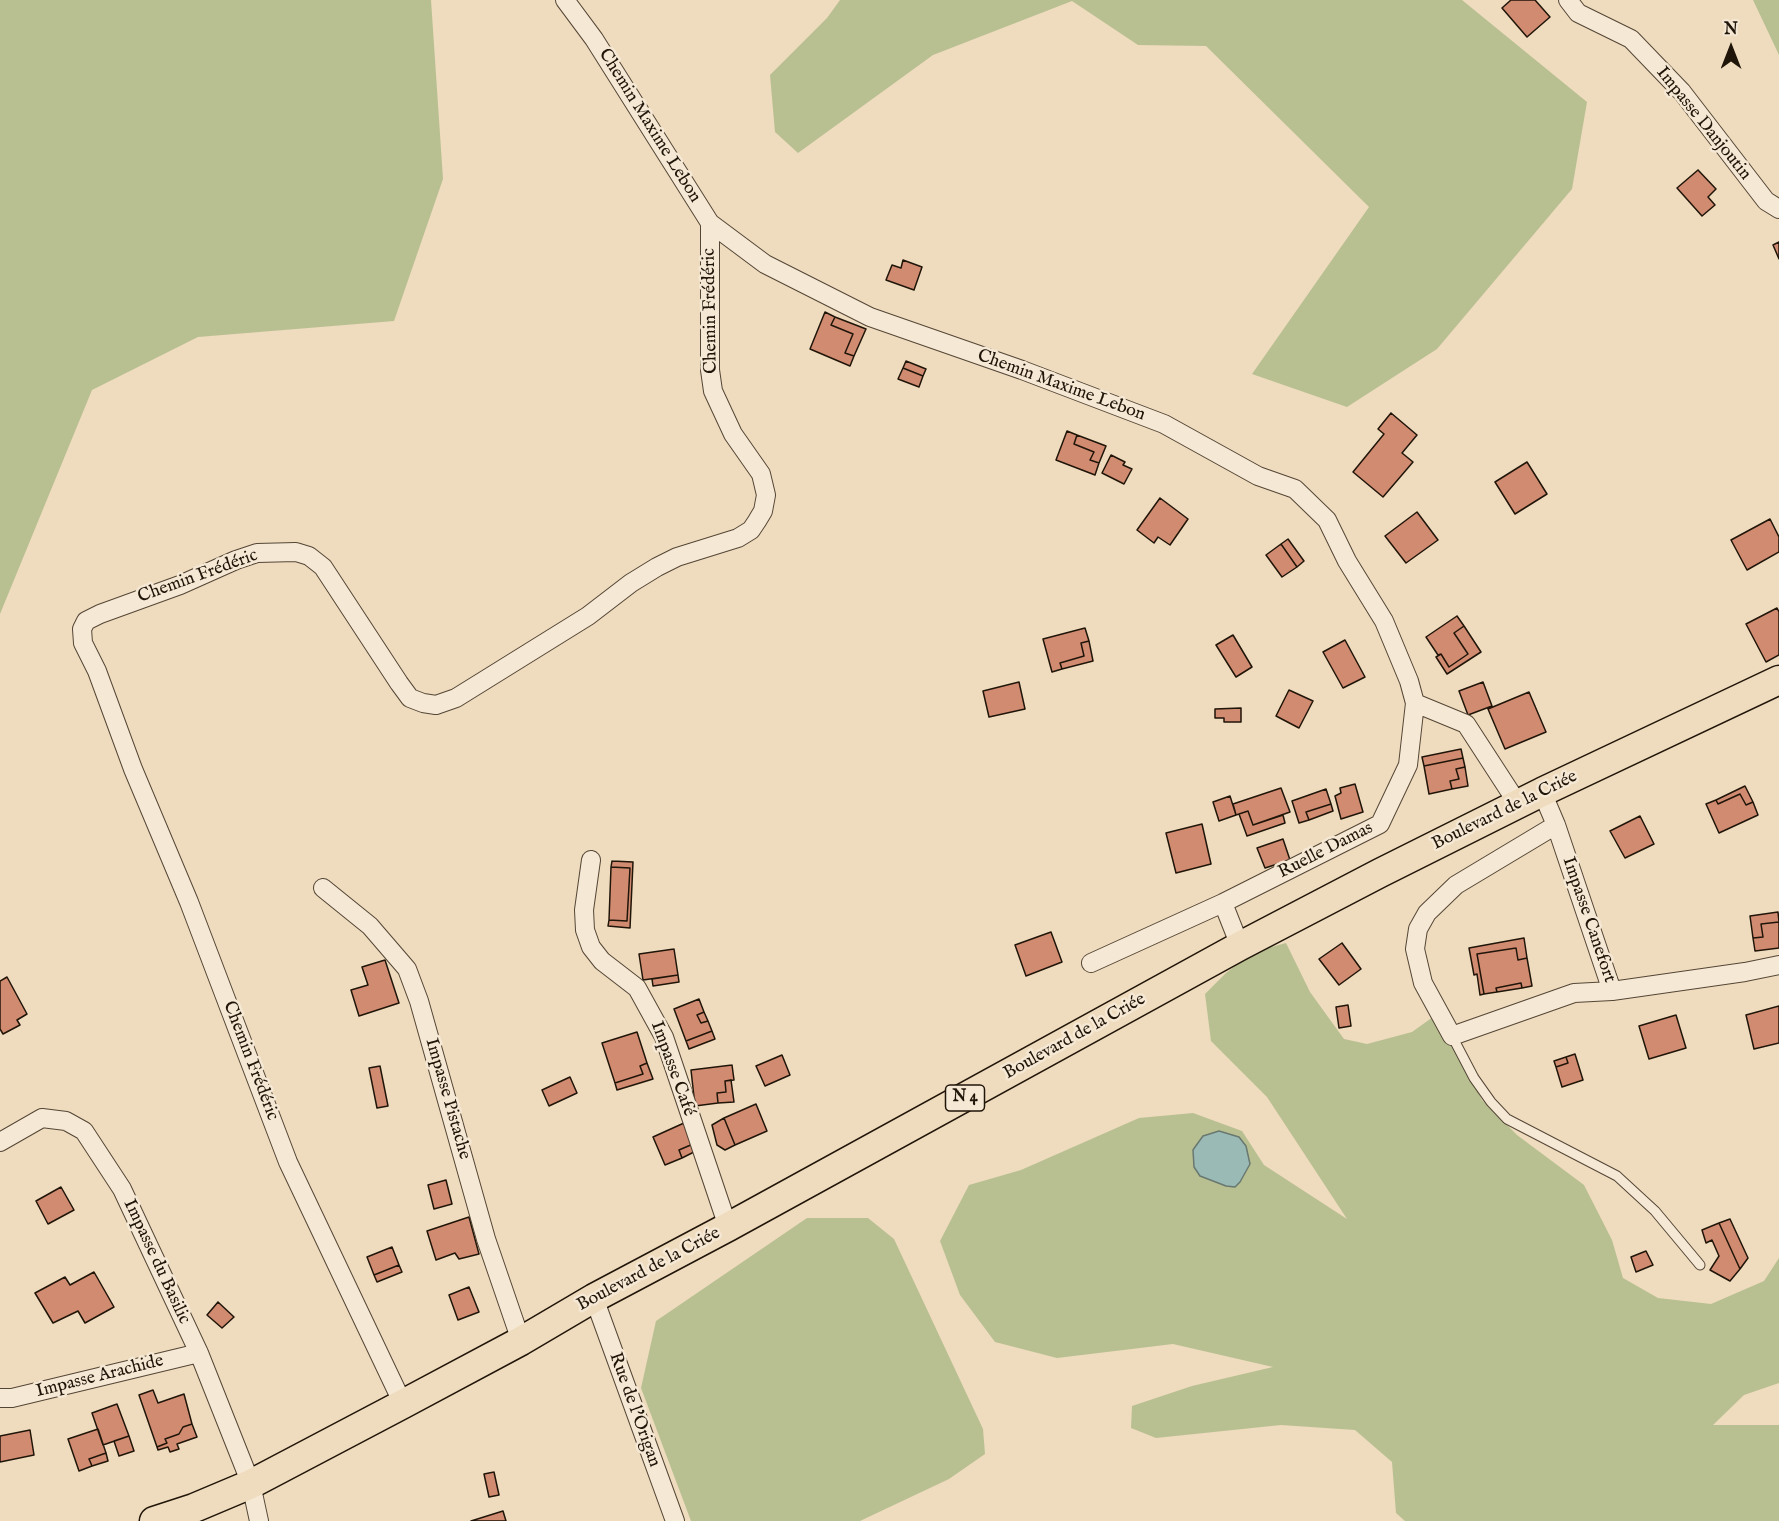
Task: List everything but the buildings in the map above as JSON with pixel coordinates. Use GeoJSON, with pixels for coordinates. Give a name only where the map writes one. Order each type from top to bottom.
{"type":"FeatureCollection","features":[{"type":"Feature","properties":{"kind":"main road","name":"Boulevard de la Criée"},"geometry":{"type":"LineString","coordinates":[[154,1521],[194,1508],[251,1484],[521,1341],[594,1298],[1240,946],[1530,798],[1779,680]]}},
{"type":"Feature","properties":{"kind":"street","name":"Chemin Maxime Lebon"},"geometry":{"type":"LineString","coordinates":[[565,0],[594,39],[710,223],[765,264],[870,317],[1022,370],[1164,424],[1258,476],[1295,489],[1328,520],[1347,561],[1384,621],[1409,681],[1415,703]]}},
{"type":"Feature","properties":{"kind":"street","name":"Impasse Danjoutin"},"geometry":{"type":"LineString","coordinates":[[1568,0],[1578,13],[1630,39],[1682,92],[1766,201],[1779,209]]}},
{"type":"Feature","properties":{"kind":"street","name":"Chemin Frédéric"},"geometry":{"type":"LineString","coordinates":[[403,1404],[288,1162],[189,902],[134,769],[97,671],[83,643],[82,628],[86,621],[100,614],[180,585],[236,560],[257,553],[296,552],[309,556],[323,567],[410,698],[436,705],[456,698],[588,616],[631,583],[657,567],[677,557],[738,538],[751,530],[763,511],[766,495],[761,474],[733,434],[713,391],[710,370],[710,223]]}},
{"type":"Feature","properties":{"kind":"street"},"geometry":{"type":"LineString","coordinates":[[1415,703],[1467,724],[1530,798]]}},
{"type":"Feature","properties":{"kind":"street","name":"Ruelle Damas"},"geometry":{"type":"LineString","coordinates":[[1091,963],[1223,903],[1380,824],[1408,765],[1415,703]]}},
{"type":"Feature","properties":{"kind":"street","name":"Impasse Canefort"},"geometry":{"type":"LineString","coordinates":[[1530,798],[1556,825],[1612,991],[1779,965]]}},
{"type":"Feature","properties":{"kind":"street"},"geometry":{"type":"LineString","coordinates":[[1556,825],[1456,885],[1427,913],[1418,929],[1415,949],[1423,983],[1452,1036],[1574,993],[1612,991]]}},
{"type":"Feature","properties":{"kind":"street","name":"Impasse Café"},"geometry":{"type":"LineString","coordinates":[[591,860],[584,909],[585,930],[591,947],[602,961],[637,988],[664,1037],[728,1227]]}},
{"type":"Feature","properties":{"kind":"street","name":"Impasse Pistache"},"geometry":{"type":"LineString","coordinates":[[322,888],[370,926],[406,969],[419,1001],[486,1239],[521,1341]]}},
{"type":"Feature","properties":{"kind":"street"},"geometry":{"type":"LineString","coordinates":[[1223,903],[1240,946]]}},
{"type":"Feature","properties":{"kind":"street","name":"Impasse du Basilic"},"geometry":{"type":"LineString","coordinates":[[0,1142],[42,1118],[66,1121],[84,1131],[122,1189],[199,1353],[251,1484],[259,1521]]}},
{"type":"Feature","properties":{"kind":"street","name":"Rue de l'Origan"},"geometry":{"type":"LineString","coordinates":[[594,1298],[675,1521]]}},
{"type":"Feature","properties":{"kind":"street","name":"Impasse Arachide"},"geometry":{"type":"LineString","coordinates":[[0,1398],[12,1398],[199,1353]]}},
{"type":"Feature","properties":{"kind":"lane"},"geometry":{"type":"LineString","coordinates":[[1452,1036],[1474,1078],[1491,1102],[1507,1119],[1617,1176],[1655,1211],[1700,1265]]}},
{"type":"Feature","properties":{"kind":"green space"},"geometry":{"type":"Polygon","coordinates":[[[0,0],[431,0],[443,179],[394,321],[198,337],[92,390],[0,614],[0,0]]]}},
{"type":"Feature","properties":{"kind":"green space"},"geometry":{"type":"Polygon","coordinates":[[[840,0],[1462,0],[1587,102],[1572,189],[1437,349],[1347,407],[1252,374],[1369,207],[1206,46],[1138,45],[1072,1],[933,55],[798,153],[775,132],[770,75],[827,18],[840,0]]]}},
{"type":"Feature","properties":{"kind":"green space"},"geometry":{"type":"Polygon","coordinates":[[[1753,0],[1779,0],[1779,55],[1753,0]]]}},
{"type":"Feature","properties":{"kind":"green space"},"geometry":{"type":"Polygon","coordinates":[[[1286,943],[1310,992],[1344,1039],[1367,1044],[1412,1032],[1433,1017],[1458,1054],[1482,1100],[1517,1135],[1584,1185],[1612,1240],[1623,1278],[1658,1298],[1711,1304],[1764,1281],[1779,1258],[1779,1383],[1744,1395],[1713,1425],[1779,1425],[1779,1521],[1405,1521],[1396,1513],[1392,1462],[1355,1430],[1281,1425],[1156,1438],[1131,1428],[1132,1406],[1192,1386],[1273,1367],[1173,1344],[1057,1358],[995,1342],[960,1295],[940,1241],[969,1185],[1021,1170],[1139,1118],[1193,1113],[1242,1131],[1264,1165],[1347,1219],[1267,1097],[1211,1041],[1205,994],[1226,973],[1253,952],[1286,943]],[[1231,1134],[1203,1136],[1193,1150],[1193,1162],[1203,1176],[1226,1186],[1240,1182],[1250,1164],[1231,1134]]]}},
{"type":"Feature","properties":{"kind":"green space"},"geometry":{"type":"Polygon","coordinates":[[[807,1218],[868,1218],[894,1239],[983,1429],[985,1454],[949,1479],[860,1521],[691,1521],[641,1388],[656,1321],[807,1218]]]}},
{"type":"Feature","properties":{"kind":"water"},"geometry":{"type":"Polygon","coordinates":[[[1219,1131],[1239,1137],[1246,1146],[1250,1164],[1235,1187],[1200,1176],[1194,1167],[1193,1150],[1195,1147],[1203,1136],[1219,1131]]]}}]}
